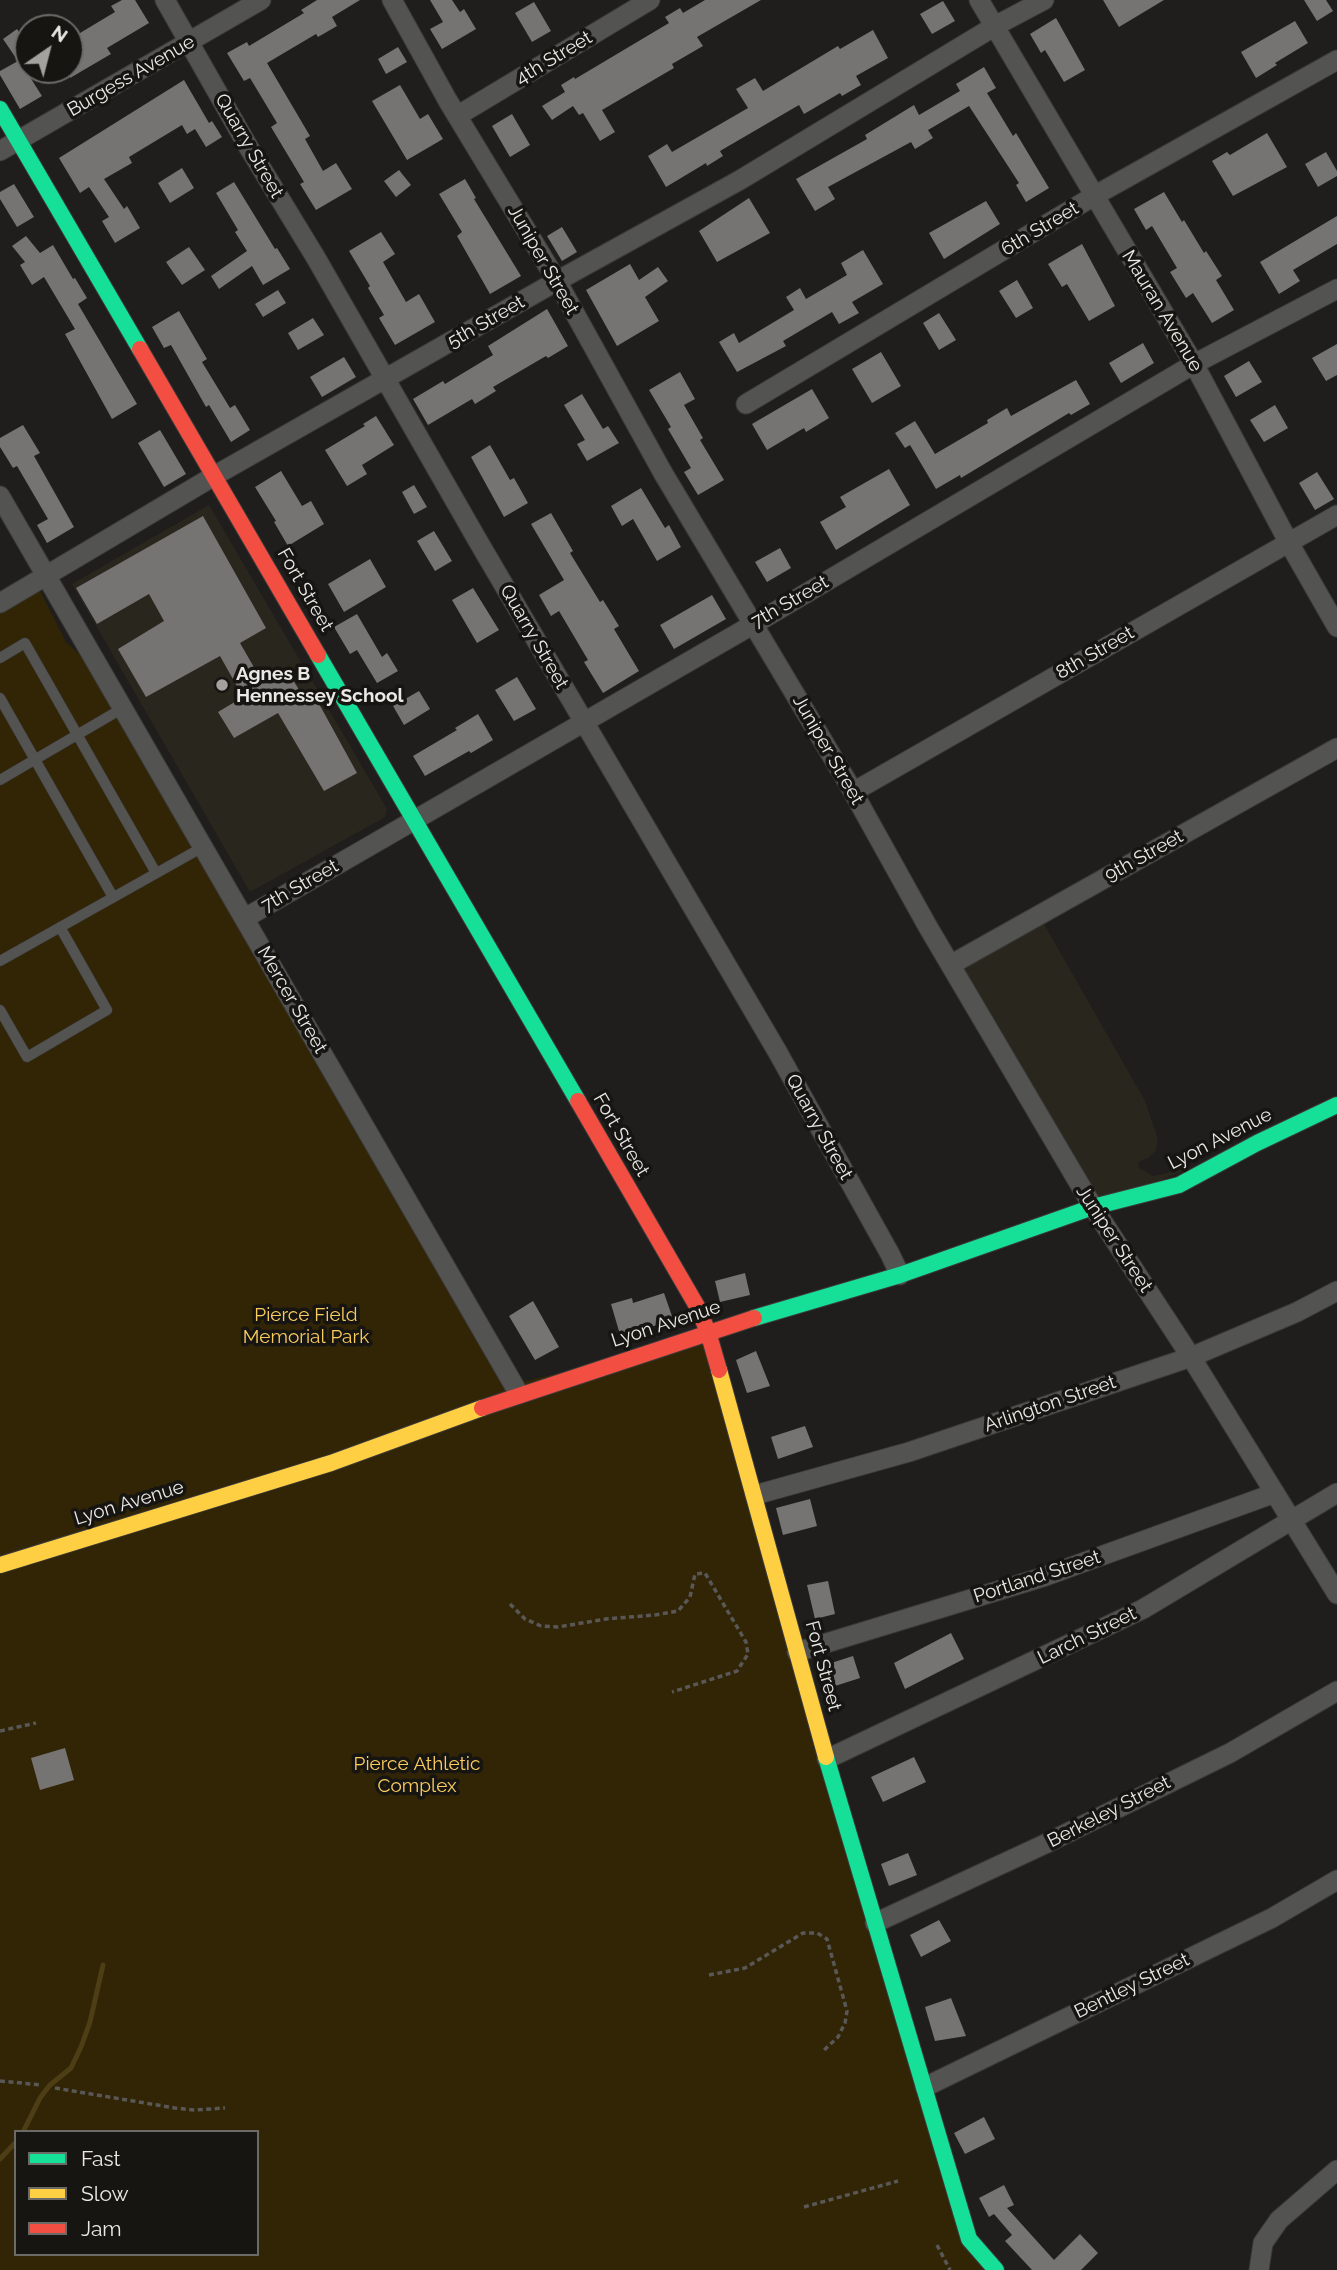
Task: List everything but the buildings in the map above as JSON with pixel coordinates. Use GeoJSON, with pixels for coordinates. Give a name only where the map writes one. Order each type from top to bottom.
{"type":"FeatureCollection","features":[{"type":"Feature","properties":{"kind":"street","name":"Quarry Street"},"geometry":{"type":"LineString","coordinates":[[165,0],[248,148],[316,258],[777,1051],[900,1275]]}},
{"type":"Feature","properties":{"kind":"street","name":"Burgess Avenue"},"geometry":{"type":"LineString","coordinates":[[0,151],[261,0]]}},
{"type":"Feature","properties":{"kind":"street","name":"Juniper Street"},"geometry":{"type":"LineString","coordinates":[[392,0],[457,116],[557,281],[663,473],[853,792],[1093,1207],[1191,1357],[1292,1520]]}},
{"type":"Feature","properties":{"kind":"street","name":"4th Street"},"geometry":{"type":"LineString","coordinates":[[457,116],[650,0]]}},
{"type":"Feature","properties":{"kind":"street","name":"Mauran Avenue"},"geometry":{"type":"LineString","coordinates":[[979,0],[1194,365],[1337,627]]}},
{"type":"Feature","properties":{"kind":"street","name":"5th Street"},"geometry":{"type":"LineString","coordinates":[[0,603],[214,476],[740,180],[995,26],[1044,0]]}},
{"type":"Feature","properties":{"kind":"street","name":"6th Street"},"geometry":{"type":"LineString","coordinates":[[746,404],[1094,196],[1337,60]]}},
{"type":"Feature","properties":{"kind":"street","name":"Fort Street"},"geometry":{"type":"LineString","coordinates":[[0,109],[691,1296],[708,1332],[827,1759],[969,2239],[996,2270]]}},
{"type":"Feature","properties":{"kind":"street","name":"7th Street"},"geometry":{"type":"LineString","coordinates":[[245,918],[1194,365],[1337,289]]}},
{"type":"Feature","properties":{"kind":"street","name":"Mercer Street"},"geometry":{"type":"LineString","coordinates":[[0,496],[520,1394]]}},
{"type":"Feature","properties":{"kind":"street","name":"8th Street"},"geometry":{"type":"LineString","coordinates":[[853,792],[1337,515]]}},
{"type":"Feature","properties":{"kind":"street","name":"9th Street"},"geometry":{"type":"LineString","coordinates":[[952,964],[1337,748]]}},
{"type":"Feature","properties":{"kind":"street","name":"Lyon Avenue"},"geometry":{"type":"LineString","coordinates":[[0,1565],[331,1463],[520,1394],[708,1332],[900,1275],[1093,1207],[1179,1185],[1257,1143],[1337,1105]]}},
{"type":"Feature","properties":{"kind":"street","name":"Arlington Street"},"geometry":{"type":"LineString","coordinates":[[755,1495],[909,1452],[1191,1357],[1337,1291]]}},
{"type":"Feature","properties":{"kind":"street","name":"Portland Street"},"geometry":{"type":"LineString","coordinates":[[797,1652],[1043,1577],[1275,1493]]}},
{"type":"Feature","properties":{"kind":"street","name":"Larch Street"},"geometry":{"type":"LineString","coordinates":[[827,1759],[1143,1609],[1337,1493]]}},
{"type":"Feature","properties":{"kind":"street"},"geometry":{"type":"LineString","coordinates":[[1292,1520],[1337,1594]]}},
{"type":"Feature","properties":{"kind":"street","name":"Berkeley Street"},"geometry":{"type":"LineString","coordinates":[[875,1923],[1045,1844],[1230,1753],[1337,1691]]}},
{"type":"Feature","properties":{"kind":"street","name":"Bentley Street"},"geometry":{"type":"LineString","coordinates":[[925,2087],[1272,1918],[1337,1880]]}},
{"type":"Feature","properties":{"kind":"street"},"geometry":{"type":"LineString","coordinates":[[1260,2265],[1263,2243],[1279,2220],[1337,2170]]}},
{"type":"Feature","properties":{"kind":"lane"},"geometry":{"type":"LineString","coordinates":[[0,658],[25,643],[156,873]]}},
{"type":"Feature","properties":{"kind":"lane"},"geometry":{"type":"LineString","coordinates":[[0,698],[113,897]]}},
{"type":"Feature","properties":{"kind":"lane"},"geometry":{"type":"LineString","coordinates":[[0,780],[123,708]]}},
{"type":"Feature","properties":{"kind":"lane"},"geometry":{"type":"LineString","coordinates":[[0,961],[203,847]]}},
{"type":"Feature","properties":{"kind":"lane"},"geometry":{"type":"LineString","coordinates":[[0,1010],[27,1057],[107,1010],[60,927]]}},
{"type":"Feature","properties":{"kind":"path"},"geometry":{"type":"LineString","coordinates":[[510,1604],[525,1619],[541,1626],[558,1627],[655,1615],[678,1611],[690,1597],[695,1574],[705,1573],[747,1642],[748,1654],[737,1671],[672,1692]]}},
{"type":"Feature","properties":{"kind":"path"},"geometry":{"type":"LineString","coordinates":[[0,1731],[36,1723]]}},
{"type":"Feature","properties":{"kind":"path"},"geometry":{"type":"LineString","coordinates":[[709,1975],[746,1968],[803,1933],[817,1933],[827,1939],[847,2011],[838,2037],[822,2052]]}},
{"type":"Feature","properties":{"kind":"path"},"geometry":{"type":"LineString","coordinates":[[0,2081],[42,2085]]}},
{"type":"Feature","properties":{"kind":"path"},"geometry":{"type":"LineString","coordinates":[[55,2088],[175,2108],[225,2108]]}},
{"type":"Feature","properties":{"kind":"path"},"geometry":{"type":"LineString","coordinates":[[804,2207],[898,2181]]}},
{"type":"Feature","properties":{"kind":"path"},"geometry":{"type":"LineString","coordinates":[[937,2245],[950,2270]]}},
{"type":"Feature","properties":{"kind":"shaded area","name":"Agnes B Hennessey School"},"geometry":{"type":"Polygon","coordinates":[[[209,505],[387,809],[385,817],[250,892],[72,584],[209,505]]]}},
{"type":"Feature","properties":{"kind":"shaded area"},"geometry":{"type":"Polygon","coordinates":[[[1040,917],[1145,1101],[1158,1139],[1156,1150],[1148,1158],[1138,1162],[1139,1168],[1153,1176],[1187,1164],[1192,1167],[1095,1209],[952,969],[1040,917]]]}},
{"type":"Feature","properties":{"kind":"green space","name":"Pierce Athletic Complex"},"geometry":{"type":"Polygon","coordinates":[[[38,587],[66,642],[85,660],[509,1385],[703,1339],[988,2270],[0,2270],[0,609],[38,587]]]}},
{"type":"Feature","properties":{"kind":"waterway"},"geometry":{"type":"LineString","coordinates":[[24,2130],[40,2098],[50,2085],[71,2068],[90,2022],[103,1965]]}},
{"type":"Feature","properties":{"kind":"waterway"},"geometry":{"type":"LineString","coordinates":[[0,2159],[14,2144]]}},
{"type":"Feature","properties":{"kind":"traffic: fast"},"geometry":{"type":"LineString","coordinates":[[0,109],[140,349]]}},
{"type":"Feature","properties":{"kind":"traffic: fast"},"geometry":{"type":"LineString","coordinates":[[318,655],[578,1101]]}},
{"type":"Feature","properties":{"kind":"traffic: fast"},"geometry":{"type":"LineString","coordinates":[[754,1318],[900,1275],[1093,1207],[1179,1185],[1257,1143],[1337,1105]]}},
{"type":"Feature","properties":{"kind":"traffic: fast"},"geometry":{"type":"LineString","coordinates":[[826,1757],[969,2239],[996,2270]]}},
{"type":"Feature","properties":{"kind":"traffic: slow"},"geometry":{"type":"LineString","coordinates":[[719,1370],[826,1757]]}},
{"type":"Feature","properties":{"kind":"traffic: slow"},"geometry":{"type":"LineString","coordinates":[[0,1565],[331,1463],[482,1408]]}},
{"type":"Feature","properties":{"kind":"traffic: jam"},"geometry":{"type":"LineString","coordinates":[[140,349],[318,655]]}},
{"type":"Feature","properties":{"kind":"traffic: jam"},"geometry":{"type":"LineString","coordinates":[[578,1101],[698,1308],[719,1370]]}},
{"type":"Feature","properties":{"kind":"traffic: jam"},"geometry":{"type":"LineString","coordinates":[[482,1408],[754,1318]]}},
{"type":"Feature","properties":{"kind":"place","name":"Agnes B Hennessey School"},"geometry":{"type":"Point","coordinates":[222,685]}},
{"type":"Feature","properties":{"kind":"park label","name":"Pierce Field Memorial Park"},"geometry":{"type":"Point","coordinates":[306,1326]}}]}
